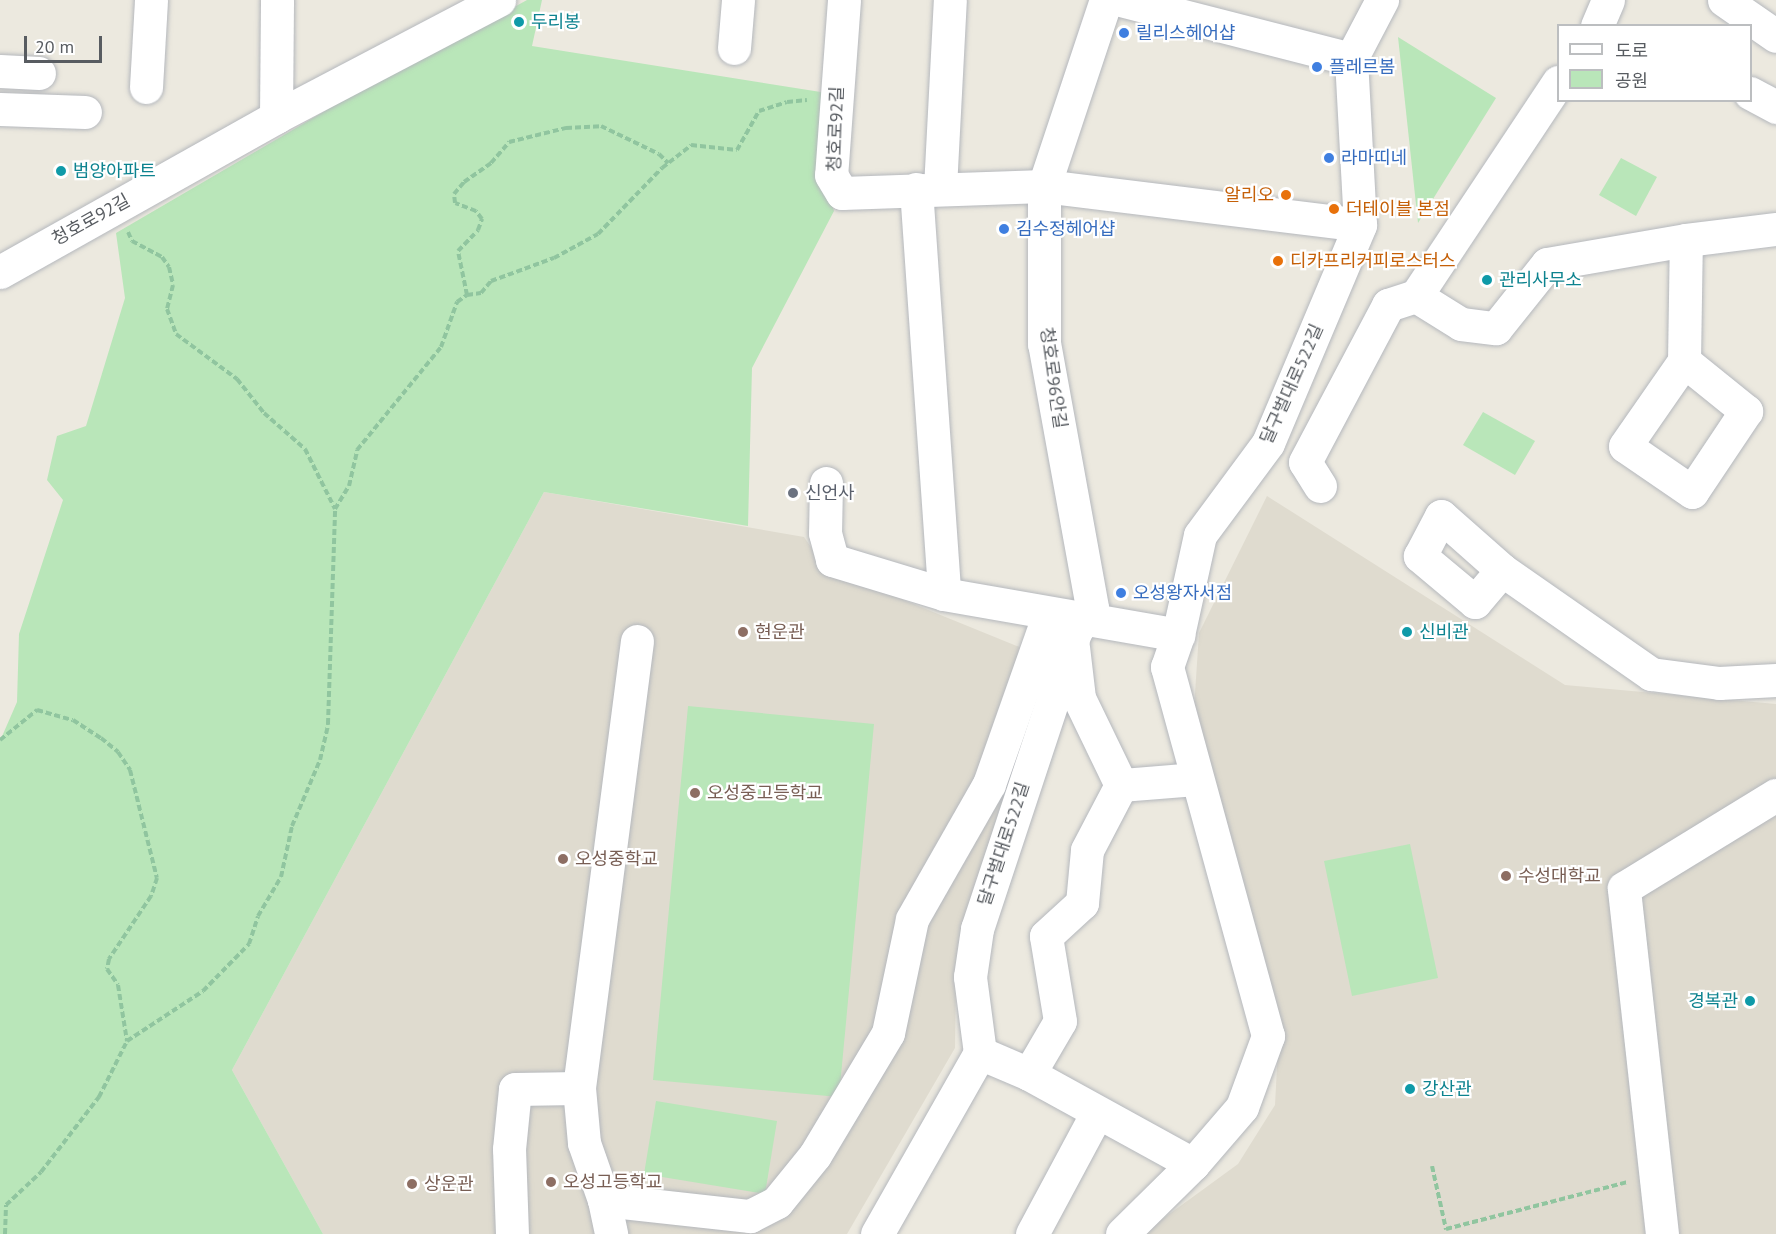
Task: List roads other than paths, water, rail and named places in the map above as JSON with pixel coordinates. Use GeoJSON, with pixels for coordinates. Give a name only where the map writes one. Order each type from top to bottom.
{"type":"FeatureCollection","features":[{"type":"Feature","properties":{"kind":"street"},"geometry":{"type":"LineString","coordinates":[[146,87],[151,0]]}},
{"type":"Feature","properties":{"kind":"street"},"geometry":{"type":"LineString","coordinates":[[276,117],[277,0]]}},
{"type":"Feature","properties":{"kind":"street","name":"청호로92길"},"geometry":{"type":"LineString","coordinates":[[0,272],[276,117],[499,0]]}},
{"type":"Feature","properties":{"kind":"street"},"geometry":{"type":"LineString","coordinates":[[735,48],[738,0]]}},
{"type":"Feature","properties":{"kind":"street","name":"청호로92길"},"geometry":{"type":"LineString","coordinates":[[844,0],[831,175],[842,193],[928,188],[1044,186]]}},
{"type":"Feature","properties":{"kind":"street"},"geometry":{"type":"LineString","coordinates":[[944,594],[928,188],[950,0]]}},
{"type":"Feature","properties":{"kind":"street","name":"청호로96안길"},"geometry":{"type":"LineString","coordinates":[[1077,630],[1092,607],[1044,344],[1044,186],[1106,0]]}},
{"type":"Feature","properties":{"kind":"street"},"geometry":{"type":"LineString","coordinates":[[1121,0],[1351,59],[1382,0]]}},
{"type":"Feature","properties":{"kind":"street"},"geometry":{"type":"LineString","coordinates":[[1724,0],[1776,36]]}},
{"type":"Feature","properties":{"kind":"street","name":"달구벌대로522길"},"geometry":{"type":"LineString","coordinates":[[1122,1234],[1193,1164],[1242,1107],[1268,1036],[1195,779],[1167,667],[1178,635],[1200,535],[1268,443],[1360,225],[1351,59]]}},
{"type":"Feature","properties":{"kind":"street"},"geometry":{"type":"LineString","coordinates":[[0,71],[39,73]]}},
{"type":"Feature","properties":{"kind":"street"},"geometry":{"type":"LineString","coordinates":[[1320,486],[1305,462],[1388,305],[1416,296],[1557,84]]}},
{"type":"Feature","properties":{"kind":"street"},"geometry":{"type":"LineString","coordinates":[[1752,94],[1776,107]]}},
{"type":"Feature","properties":{"kind":"street"},"geometry":{"type":"LineString","coordinates":[[0,109],[85,112]]}},
{"type":"Feature","properties":{"kind":"street"},"geometry":{"type":"LineString","coordinates":[[1044,186],[1360,225]]}},
{"type":"Feature","properties":{"kind":"street"},"geometry":{"type":"LineString","coordinates":[[1416,296],[1461,324],[1496,328],[1547,264],[1686,240],[1776,230]]}},
{"type":"Feature","properties":{"kind":"street"},"geometry":{"type":"LineString","coordinates":[[1684,361],[1686,240]]}},
{"type":"Feature","properties":{"kind":"street"},"geometry":{"type":"LineString","coordinates":[[826,483],[825,533],[832,560],[944,594],[1049,614],[1077,630],[1178,635]]}},
{"type":"Feature","properties":{"kind":"street"},"geometry":{"type":"LineString","coordinates":[[1502,570],[1651,674],[1719,683],[1776,680]]}},
{"type":"Feature","properties":{"kind":"street"},"geometry":{"type":"LineString","coordinates":[[604,1200],[698,1223],[750,1216],[777,1202],[815,1155],[888,1033],[912,919],[989,784],[1049,614]]}},
{"type":"Feature","properties":{"kind":"street"},"geometry":{"type":"LineString","coordinates":[[1077,630],[1079,698],[1121,785]]}},
{"type":"Feature","properties":{"kind":"street","name":"달구벌대로522길"},"geometry":{"type":"LineString","coordinates":[[980,1053],[970,977],[977,929],[1077,630]]}},
{"type":"Feature","properties":{"kind":"street"},"geometry":{"type":"LineString","coordinates":[[611,1234],[604,1200],[584,1143],[579,1088],[637,641]]}},
{"type":"Feature","properties":{"kind":"street"},"geometry":{"type":"LineString","coordinates":[[1121,785],[1195,779]]}},
{"type":"Feature","properties":{"kind":"street"},"geometry":{"type":"LineString","coordinates":[[1029,1074],[1060,1021],[1047,936],[1082,903],[1087,850],[1121,785]]}},
{"type":"Feature","properties":{"kind":"street"},"geometry":{"type":"LineString","coordinates":[[1662,1234],[1624,888],[1776,795]]}},
{"type":"Feature","properties":{"kind":"street"},"geometry":{"type":"LineString","coordinates":[[877,1234],[980,1053],[1029,1074],[1193,1164]]}},
{"type":"Feature","properties":{"kind":"street"},"geometry":{"type":"LineString","coordinates":[[512,1234],[509,1149],[515,1089],[579,1088]]}},
{"type":"Feature","properties":{"kind":"street"},"geometry":{"type":"LineString","coordinates":[[1032,1234],[1097,1113]]}},
{"type":"Feature","properties":{"kind":"place","name":"두리봉"},"geometry":{"type":"Point","coordinates":[519,22]}},
{"type":"Feature","properties":{"kind":"place","name":"릴리스헤어샵"},"geometry":{"type":"Point","coordinates":[1124,33]}},
{"type":"Feature","properties":{"kind":"place","name":"플레르봄"},"geometry":{"type":"Point","coordinates":[1317,67]}},
{"type":"Feature","properties":{"kind":"place","name":"라마띠네"},"geometry":{"type":"Point","coordinates":[1329,158]}},
{"type":"Feature","properties":{"kind":"place","name":"범양아파트"},"geometry":{"type":"Point","coordinates":[61,171]}},
{"type":"Feature","properties":{"kind":"place","name":"알리오"},"geometry":{"type":"Point","coordinates":[1286,195]}},
{"type":"Feature","properties":{"kind":"place","name":"더테이블 본점"},"geometry":{"type":"Point","coordinates":[1334,209]}},
{"type":"Feature","properties":{"kind":"place","name":"김수정헤어샵"},"geometry":{"type":"Point","coordinates":[1004,229]}},
{"type":"Feature","properties":{"kind":"place","name":"디카프리커피로스터스"},"geometry":{"type":"Point","coordinates":[1278,261]}},
{"type":"Feature","properties":{"kind":"place","name":"관리사무소"},"geometry":{"type":"Point","coordinates":[1487,280]}},
{"type":"Feature","properties":{"kind":"place","name":"신언사"},"geometry":{"type":"Point","coordinates":[793,493]}},
{"type":"Feature","properties":{"kind":"place","name":"오성왕자서점"},"geometry":{"type":"Point","coordinates":[1121,593]}},
{"type":"Feature","properties":{"kind":"place","name":"현운관"},"geometry":{"type":"Point","coordinates":[743,632]}},
{"type":"Feature","properties":{"kind":"place","name":"신비관"},"geometry":{"type":"Point","coordinates":[1407,632]}},
{"type":"Feature","properties":{"kind":"place","name":"오성중고등학교"},"geometry":{"type":"Point","coordinates":[695,793]}},
{"type":"Feature","properties":{"kind":"place","name":"오성중학교"},"geometry":{"type":"Point","coordinates":[563,859]}},
{"type":"Feature","properties":{"kind":"place","name":"수성대학교"},"geometry":{"type":"Point","coordinates":[1506,876]}},
{"type":"Feature","properties":{"kind":"place","name":"경복관"},"geometry":{"type":"Point","coordinates":[1750,1001]}},
{"type":"Feature","properties":{"kind":"place","name":"강산관"},"geometry":{"type":"Point","coordinates":[1410,1089]}},
{"type":"Feature","properties":{"kind":"place","name":"오성고등학교"},"geometry":{"type":"Point","coordinates":[551,1182]}},
{"type":"Feature","properties":{"kind":"place","name":"상운관"},"geometry":{"type":"Point","coordinates":[412,1184]}}]}
